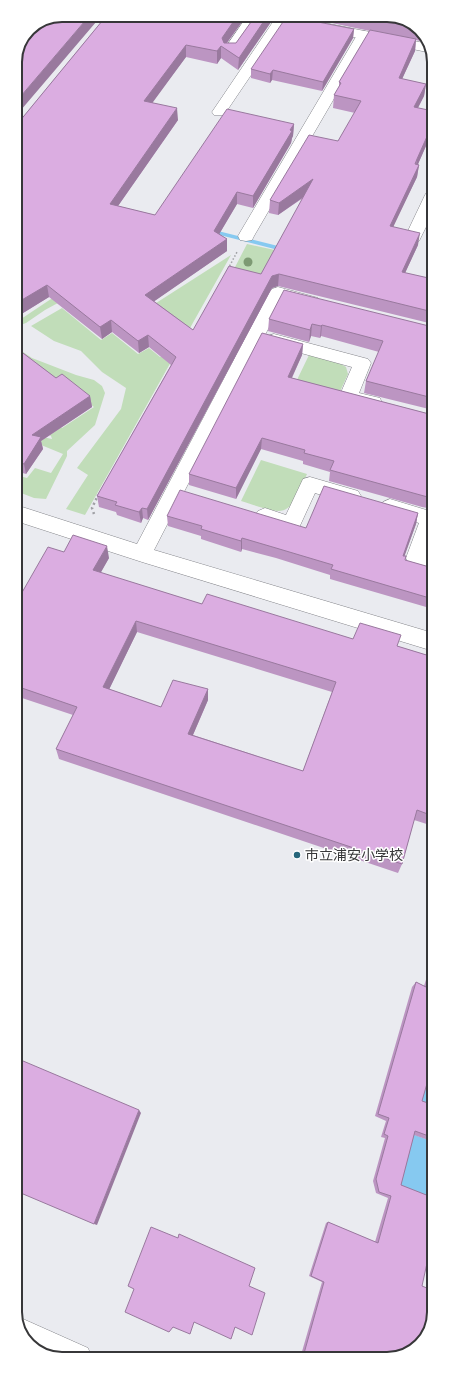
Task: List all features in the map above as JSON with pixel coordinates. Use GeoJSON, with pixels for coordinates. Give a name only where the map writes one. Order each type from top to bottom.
{"type":"FeatureCollection","features":[{"type":"Feature","properties":{"kind":"street"},"geometry":{"type":"LineString","coordinates":[[230,51],[250,22]]}},
{"type":"Feature","properties":{"kind":"street"},"geometry":{"type":"LineString","coordinates":[[219,112],[280,22]]}},
{"type":"Feature","properties":{"kind":"street"},"geometry":{"type":"LineString","coordinates":[[297,22],[364,35],[414,38],[421,43]]}},
{"type":"Feature","properties":{"kind":"street"},"geometry":{"type":"LineString","coordinates":[[243,242],[364,35]]}},
{"type":"Feature","properties":{"kind":"street"},"geometry":{"type":"LineString","coordinates":[[414,237],[427,209]]}},
{"type":"Feature","properties":{"kind":"street"},"geometry":{"type":"LineString","coordinates":[[142,554],[183,492],[256,336],[278,293],[332,307]]}},
{"type":"Feature","properties":{"kind":"street"},"geometry":{"type":"LineString","coordinates":[[256,336],[362,363],[348,397],[390,408]]}},
{"type":"Feature","properties":{"kind":"street"},"geometry":{"type":"LineString","coordinates":[[248,511],[292,524],[310,484],[427,518]]}},
{"type":"Feature","properties":{"kind":"street"},"geometry":{"type":"LineString","coordinates":[[22,515],[142,554],[427,640]]}},
{"type":"Feature","properties":{"kind":"street"},"geometry":{"type":"LineString","coordinates":[[427,529],[416,558],[427,562]]}},
{"type":"Feature","properties":{"kind":"street"},"geometry":{"type":"LineString","coordinates":[[32,1338],[63,1352]]}},
{"type":"Feature","properties":{"kind":"path"},"geometry":{"type":"LineString","coordinates":[[225,274],[243,242]]}},
{"type":"Feature","properties":{"kind":"path"},"geometry":{"type":"LineString","coordinates":[[96,518],[92,508],[99,494]]}},
{"type":"Feature","properties":{"kind":"green space"},"geometry":{"type":"Polygon","coordinates":[[[247,244],[275,250],[261,278],[233,271],[247,244]]]}},
{"type":"Feature","properties":{"kind":"green space"},"geometry":{"type":"Polygon","coordinates":[[[231,255],[85,515],[66,509],[88,475],[77,468],[121,409],[126,388],[102,372],[81,351],[54,341],[31,326],[62,308],[101,340],[112,333],[138,354],[149,348],[160,357],[177,346],[153,305],[231,255]]]}},
{"type":"Feature","properties":{"kind":"green space"},"geometry":{"type":"Polygon","coordinates":[[[99,267],[102,279],[45,310],[22,324],[22,318],[99,267]]]}},
{"type":"Feature","properties":{"kind":"green space"},"geometry":{"type":"Polygon","coordinates":[[[22,351],[32,358],[76,375],[94,380],[102,386],[105,393],[95,425],[67,451],[67,456],[46,499],[34,498],[22,493],[22,477],[27,478],[35,468],[51,473],[63,454],[29,440],[33,435],[52,439],[51,436],[37,427],[50,419],[62,428],[94,407],[63,384],[22,359],[22,351]]]}},
{"type":"Feature","properties":{"kind":"green space"},"geometry":{"type":"Polygon","coordinates":[[[309,355],[339,363],[346,367],[348,374],[338,396],[295,384],[309,355]]]}},
{"type":"Feature","properties":{"kind":"green space"},"geometry":{"type":"Polygon","coordinates":[[[261,460],[307,474],[295,499],[290,506],[284,510],[277,511],[241,501],[261,460]]]}},
{"type":"Feature","properties":{"kind":"water"},"geometry":{"type":"Polygon","coordinates":[[[427,1075],[427,1107],[419,1104],[427,1075]]]}},
{"type":"Feature","properties":{"kind":"water"},"geometry":{"type":"Polygon","coordinates":[[[412,1134],[427,1139],[427,1198],[398,1186],[412,1134]]]}},
{"type":"Feature","properties":{"kind":"building"},"geometry":{"type":"Polygon","coordinates":[[[84,22],[22,95],[23,55],[25,47],[34,34],[47,25],[55,23],[84,22]]]}},
{"type":"Feature","properties":{"kind":"building"},"geometry":{"type":"Polygon","coordinates":[[[101,22],[233,22],[222,38],[224,43],[236,43],[251,22],[263,22],[239,58],[221,46],[217,51],[186,45],[144,101],[177,108],[110,204],[155,215],[227,109],[294,124],[290,130],[292,131],[253,196],[237,192],[214,231],[227,239],[145,295],[193,330],[229,266],[261,274],[313,179],[279,203],[270,200],[309,135],[338,141],[361,101],[334,95],[341,83],[339,82],[370,30],[416,39],[399,78],[426,84],[414,107],[427,110],[427,137],[415,164],[419,165],[390,226],[420,233],[402,272],[427,278],[427,311],[279,274],[272,276],[147,509],[142,508],[139,512],[115,505],[117,502],[97,496],[176,357],[148,335],[138,341],[111,320],[100,327],[47,285],[22,300],[22,118],[101,22]]]}},
{"type":"Feature","properties":{"kind":"building"},"geometry":{"type":"Polygon","coordinates":[[[283,22],[318,22],[354,29],[323,82],[273,70],[270,74],[251,69],[283,22]]]}},
{"type":"Feature","properties":{"kind":"building"},"geometry":{"type":"Polygon","coordinates":[[[284,290],[427,326],[427,396],[366,381],[383,341],[322,325],[312,324],[310,330],[269,319],[284,290]]]}},
{"type":"Feature","properties":{"kind":"building"},"geometry":{"type":"Polygon","coordinates":[[[262,333],[303,344],[288,377],[427,413],[427,497],[330,470],[334,461],[304,453],[305,450],[262,438],[236,488],[189,474],[262,333]]]}},
{"type":"Feature","properties":{"kind":"building"},"geometry":{"type":"Polygon","coordinates":[[[22,352],[56,378],[62,374],[90,396],[32,435],[41,437],[24,464],[22,463],[22,352]]]}},
{"type":"Feature","properties":{"kind":"building"},"geometry":{"type":"Polygon","coordinates":[[[324,486],[418,513],[403,556],[406,556],[405,560],[427,566],[427,597],[331,569],[333,565],[242,538],[241,541],[201,529],[202,526],[167,516],[180,490],[306,528],[324,486]]]}},
{"type":"Feature","properties":{"kind":"building"},"geometry":{"type":"Polygon","coordinates":[[[73,535],[107,546],[93,570],[202,604],[207,594],[353,639],[360,623],[401,635],[397,646],[427,655],[427,814],[417,810],[402,864],[56,749],[77,707],[22,688],[22,592],[48,547],[64,552],[73,535]],[[136,621],[103,687],[161,707],[173,680],[208,689],[188,734],[303,771],[336,682],[136,621]]]}},
{"type":"Feature","properties":{"kind":"building"},"geometry":{"type":"Polygon","coordinates":[[[416,982],[426,987],[427,984],[427,1084],[422,1101],[427,1103],[427,1135],[415,1131],[401,1185],[427,1195],[427,1263],[422,1286],[427,1288],[427,1312],[425,1325],[419,1336],[413,1342],[397,1351],[304,1352],[324,1282],[311,1276],[328,1222],[378,1243],[391,1196],[379,1192],[376,1179],[388,1136],[384,1134],[389,1118],[378,1114],[416,982]]]}},
{"type":"Feature","properties":{"kind":"building"},"geometry":{"type":"Polygon","coordinates":[[[22,1061],[139,1110],[94,1224],[22,1194],[22,1061]]]}},
{"type":"Feature","properties":{"kind":"building"},"geometry":{"type":"Polygon","coordinates":[[[151,1227],[178,1238],[179,1234],[255,1268],[249,1286],[265,1293],[252,1335],[235,1327],[231,1339],[194,1322],[190,1334],[173,1327],[169,1332],[125,1312],[134,1289],[128,1286],[151,1227]]]}},
{"type":"Feature","properties":{"kind":"waterway"},"geometry":{"type":"LineString","coordinates":[[210,231],[286,250]]}},
{"type":"Feature","properties":{"kind":"place","name":"市立浦安小学校"},"geometry":{"type":"Point","coordinates":[297,855]}}]}
